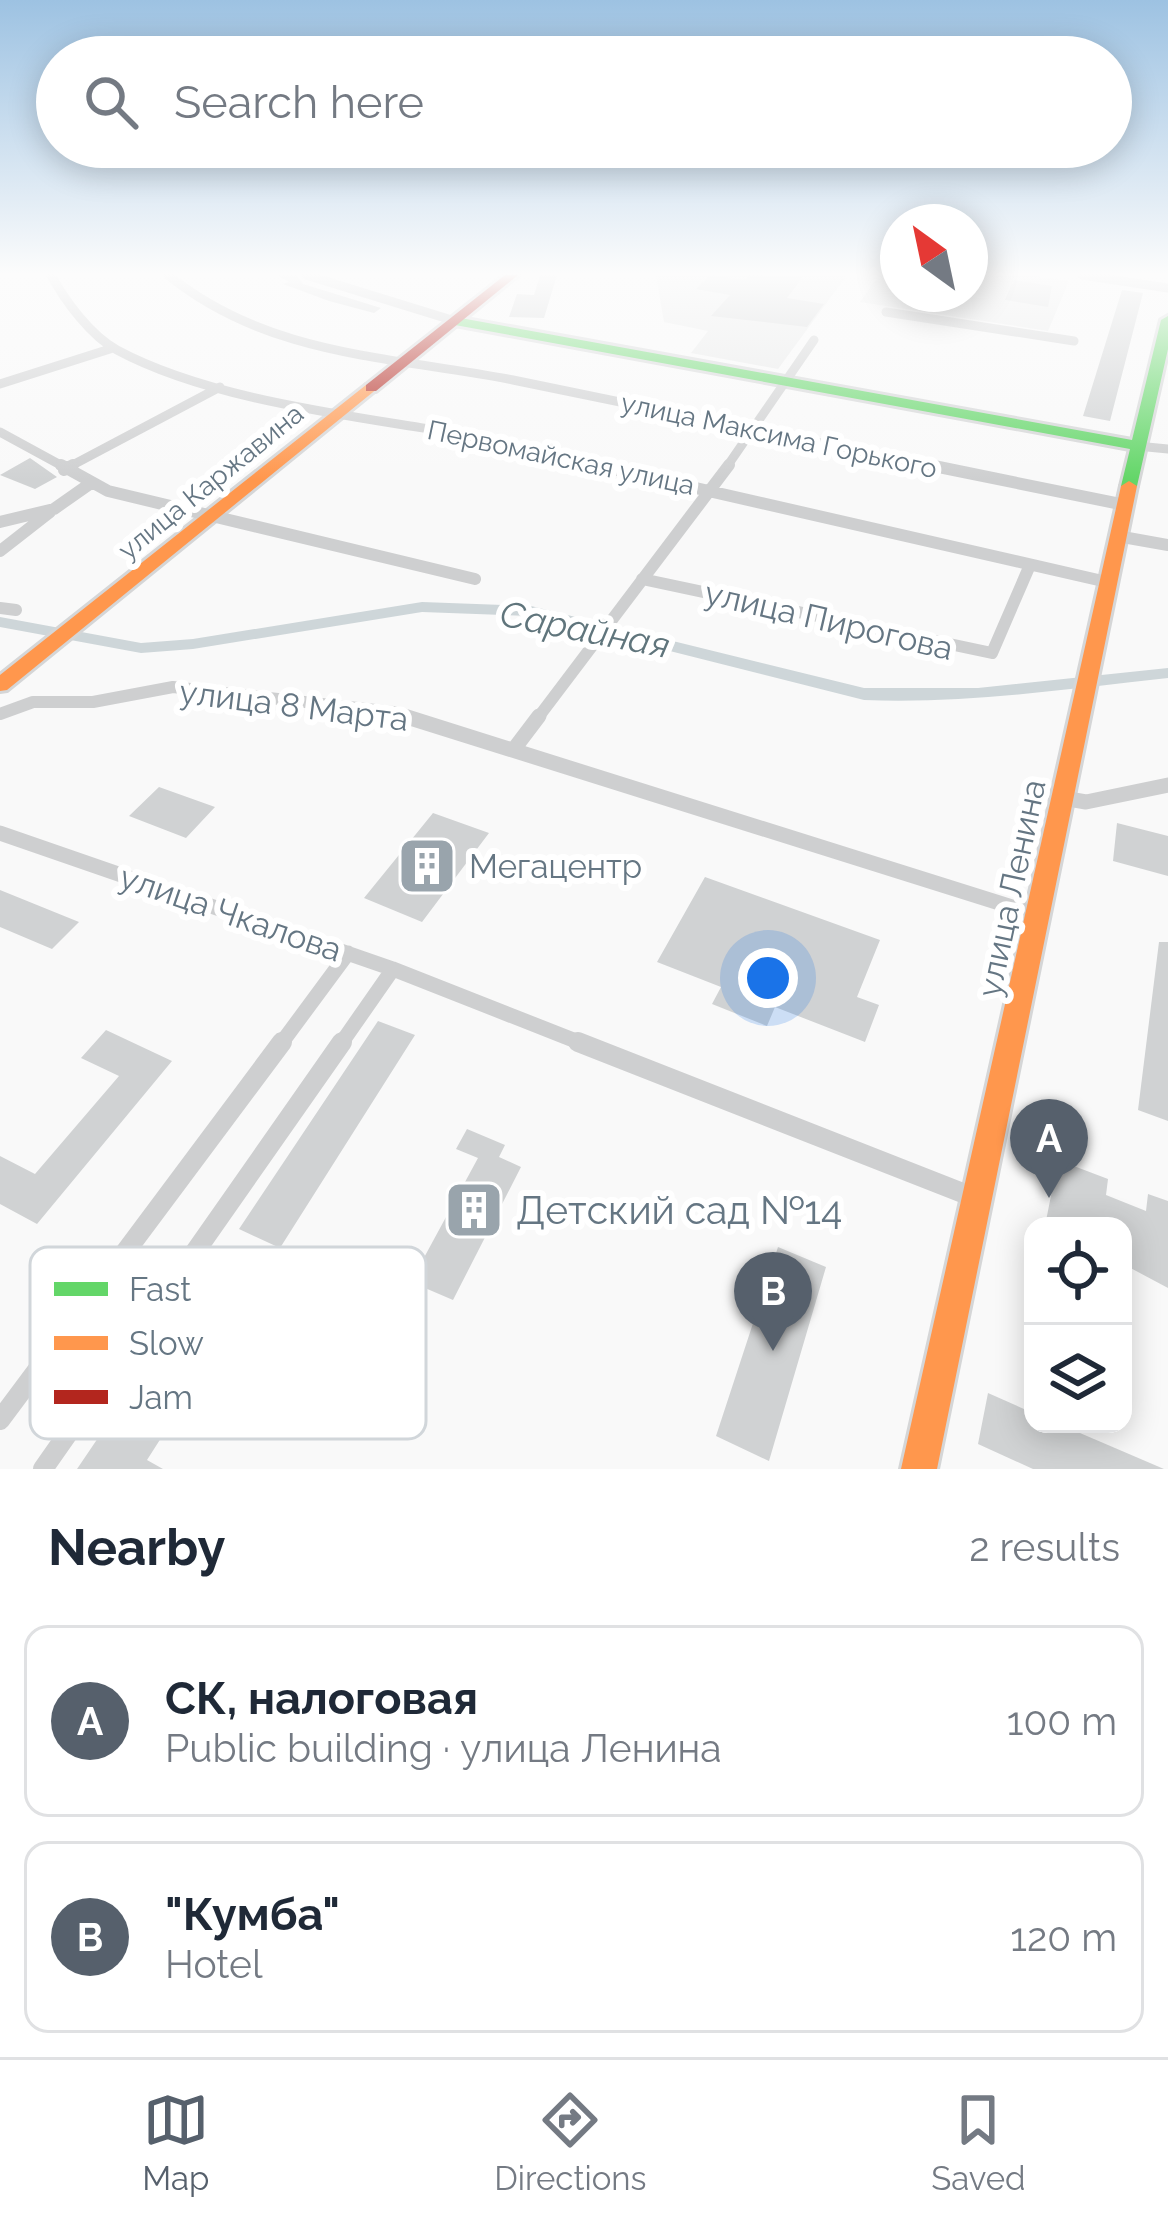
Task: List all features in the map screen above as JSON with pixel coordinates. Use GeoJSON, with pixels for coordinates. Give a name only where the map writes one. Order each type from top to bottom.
{"type":"FeatureCollection","features":[{"type":"Feature","properties":{"kind":"street","name":"Первомайская улица"},"geometry":{"type":"LineString","coordinates":[[108,344],[220,387],[336,416],[450,432],[1107,582]]}},
{"type":"Feature","properties":{"kind":"street","name":"улица Максима Горького"},"geometry":{"type":"LineString","coordinates":[[301,344],[405,360],[1125,505]]}},
{"type":"Feature","properties":{"kind":"street","name":"улица Каржавина"},"geometry":{"type":"LineString","coordinates":[[0,685],[426,344]]}},
{"type":"Feature","properties":{"kind":"street"},"geometry":{"type":"LineString","coordinates":[[583,344],[1168,449]]}},
{"type":"Feature","properties":{"kind":"street"},"geometry":{"type":"LineString","coordinates":[[514,749],[753,433],[812,344]]}},
{"type":"Feature","properties":{"kind":"street","name":"улица Ленина"},"geometry":{"type":"LineString","coordinates":[[919,1469],[1162,344]]}},
{"type":"Feature","properties":{"kind":"street"},"geometry":{"type":"LineString","coordinates":[[0,384],[112,348]]}},
{"type":"Feature","properties":{"kind":"street"},"geometry":{"type":"LineString","coordinates":[[64,470],[220,387]]}},
{"type":"Feature","properties":{"kind":"street"},"geometry":{"type":"LineString","coordinates":[[0,432],[108,491],[475,579]]}},
{"type":"Feature","properties":{"kind":"street"},"geometry":{"type":"LineString","coordinates":[[0,551],[91,482]]}},
{"type":"Feature","properties":{"kind":"street"},"geometry":{"type":"LineString","coordinates":[[0,522],[54,509]]}},
{"type":"Feature","properties":{"kind":"street"},"geometry":{"type":"LineString","coordinates":[[1117,536],[1168,545]]}},
{"type":"Feature","properties":{"kind":"street","name":"улица Пирогова"},"geometry":{"type":"LineString","coordinates":[[641,582],[992,653],[1030,565]]}},
{"type":"Feature","properties":{"kind":"street"},"geometry":{"type":"LineString","coordinates":[[0,608],[16,610]]}},
{"type":"Feature","properties":{"kind":"street","name":"улица 8 Марта"},"geometry":{"type":"LineString","coordinates":[[0,714],[33,702],[93,702],[173,687],[393,712],[1041,916]]}},
{"type":"Feature","properties":{"kind":"street"},"geometry":{"type":"LineString","coordinates":[[1064,798],[1086,802],[1168,785]]}},
{"type":"Feature","properties":{"kind":"street","name":"улица Чкалова"},"geometry":{"type":"LineString","coordinates":[[0,833],[393,969],[980,1200]]}},
{"type":"Feature","properties":{"kind":"street"},"geometry":{"type":"LineString","coordinates":[[129,1247],[348,953]]}},
{"type":"Feature","properties":{"kind":"street"},"geometry":{"type":"LineString","coordinates":[[198,1247],[393,969]]}},
{"type":"Feature","properties":{"kind":"street"},"geometry":{"type":"LineString","coordinates":[[0,1420],[30,1380]]}},
{"type":"Feature","properties":{"kind":"street"},"geometry":{"type":"LineString","coordinates":[[43,1469],[64,1439]]}},
{"type":"Feature","properties":{"kind":"shaded area"},"geometry":{"type":"Polygon","coordinates":[[[698,344],[797,344],[778,369],[691,353],[698,344]]]}},
{"type":"Feature","properties":{"kind":"building"},"geometry":{"type":"Polygon","coordinates":[[[1105,344],[1130,344],[1110,421],[1083,416],[1105,344]]]}},
{"type":"Feature","properties":{"kind":"building"},"geometry":{"type":"Polygon","coordinates":[[[30,458],[57,477],[35,489],[0,475],[30,458]]]}},
{"type":"Feature","properties":{"kind":"building"},"geometry":{"type":"Polygon","coordinates":[[[159,787],[215,807],[186,838],[129,816],[159,787]]]}},
{"type":"Feature","properties":{"kind":"building","name":"Мегацентр"},"geometry":{"type":"Polygon","coordinates":[[[433,813],[489,833],[422,922],[364,898],[433,813]]]}},
{"type":"Feature","properties":{"kind":"building"},"geometry":{"type":"Polygon","coordinates":[[[1117,823],[1168,836],[1168,876],[1113,861],[1117,823]]]}},
{"type":"Feature","properties":{"kind":"building"},"geometry":{"type":"Polygon","coordinates":[[[705,877],[880,940],[857,997],[879,1005],[865,1042],[775,1007],[767,1026],[712,1004],[721,987],[657,962],[705,877]]]}},
{"type":"Feature","properties":{"kind":"building"},"geometry":{"type":"Polygon","coordinates":[[[0,890],[79,922],[52,949],[0,927],[0,890]]]}},
{"type":"Feature","properties":{"kind":"building"},"geometry":{"type":"Polygon","coordinates":[[[1159,942],[1168,942],[1168,1121],[1138,1110],[1159,942]]]}},
{"type":"Feature","properties":{"kind":"building"},"geometry":{"type":"Polygon","coordinates":[[[378,1021],[415,1035],[281,1247],[239,1229],[378,1021]]]}},
{"type":"Feature","properties":{"kind":"building"},"geometry":{"type":"Polygon","coordinates":[[[106,1030],[172,1061],[37,1224],[0,1204],[0,1156],[35,1174],[119,1076],[81,1058],[106,1030]]]}},
{"type":"Feature","properties":{"kind":"building","name":"Детский сад №14"},"geometry":{"type":"Polygon","coordinates":[[[467,1129],[505,1145],[499,1157],[521,1167],[453,1300],[426,1288],[426,1254],[478,1158],[456,1149],[467,1129]]]}},
{"type":"Feature","properties":{"kind":"building"},"geometry":{"type":"Polygon","coordinates":[[[1058,1160],[1108,1179],[1106,1195],[1146,1211],[1148,1194],[1168,1201],[1168,1288],[1132,1269],[1132,1217],[1047,1217],[1058,1160]]]}},
{"type":"Feature","properties":{"kind":"building"},"geometry":{"type":"Polygon","coordinates":[[[778,1247],[826,1267],[769,1461],[716,1436],[778,1247]]]}},
{"type":"Feature","properties":{"kind":"building"},"geometry":{"type":"Polygon","coordinates":[[[988,1393],[1024,1409],[1024,1433],[1080,1433],[1164,1469],[1033,1469],[978,1444],[988,1393]]]}},
{"type":"Feature","properties":{"kind":"building"},"geometry":{"type":"Polygon","coordinates":[[[97,1439],[160,1439],[147,1460],[163,1469],[77,1469],[97,1439]]]}},
{"type":"Feature","properties":{"kind":"waterway","name":"Сарайная"},"geometry":{"type":"LineString","coordinates":[[0,622],[141,648],[422,607],[531,611],[864,694],[902,696],[1168,673]]}},
{"type":"Feature","properties":{"kind":"traffic: fast"},"geometry":{"type":"LineString","coordinates":[[578,344],[1137,446]]}},
{"type":"Feature","properties":{"kind":"traffic: fast"},"geometry":{"type":"LineString","coordinates":[[1129,486],[1162,344]]}},
{"type":"Feature","properties":{"kind":"traffic: slow"},"geometry":{"type":"LineString","coordinates":[[0,685],[371,388]]}},
{"type":"Feature","properties":{"kind":"traffic: slow"},"geometry":{"type":"LineString","coordinates":[[919,1469],[1129,486]]}},
{"type":"Feature","properties":{"kind":"traffic: jam"},"geometry":{"type":"LineString","coordinates":[[371,388],[426,344]]}},
{"type":"Feature","properties":{"kind":"place","name":"Мегацентр"},"geometry":{"type":"Point","coordinates":[427,866]}},
{"type":"Feature","properties":{"kind":"place","name":"СК, налоговая"},"geometry":{"type":"Point","coordinates":[1049,1198]}},
{"type":"Feature","properties":{"kind":"place","name":"Детский сад №14"},"geometry":{"type":"Point","coordinates":[474,1210]}},
{"type":"Feature","properties":{"kind":"place","name":"\"Кумба\""},"geometry":{"type":"Point","coordinates":[773,1351]}}]}
